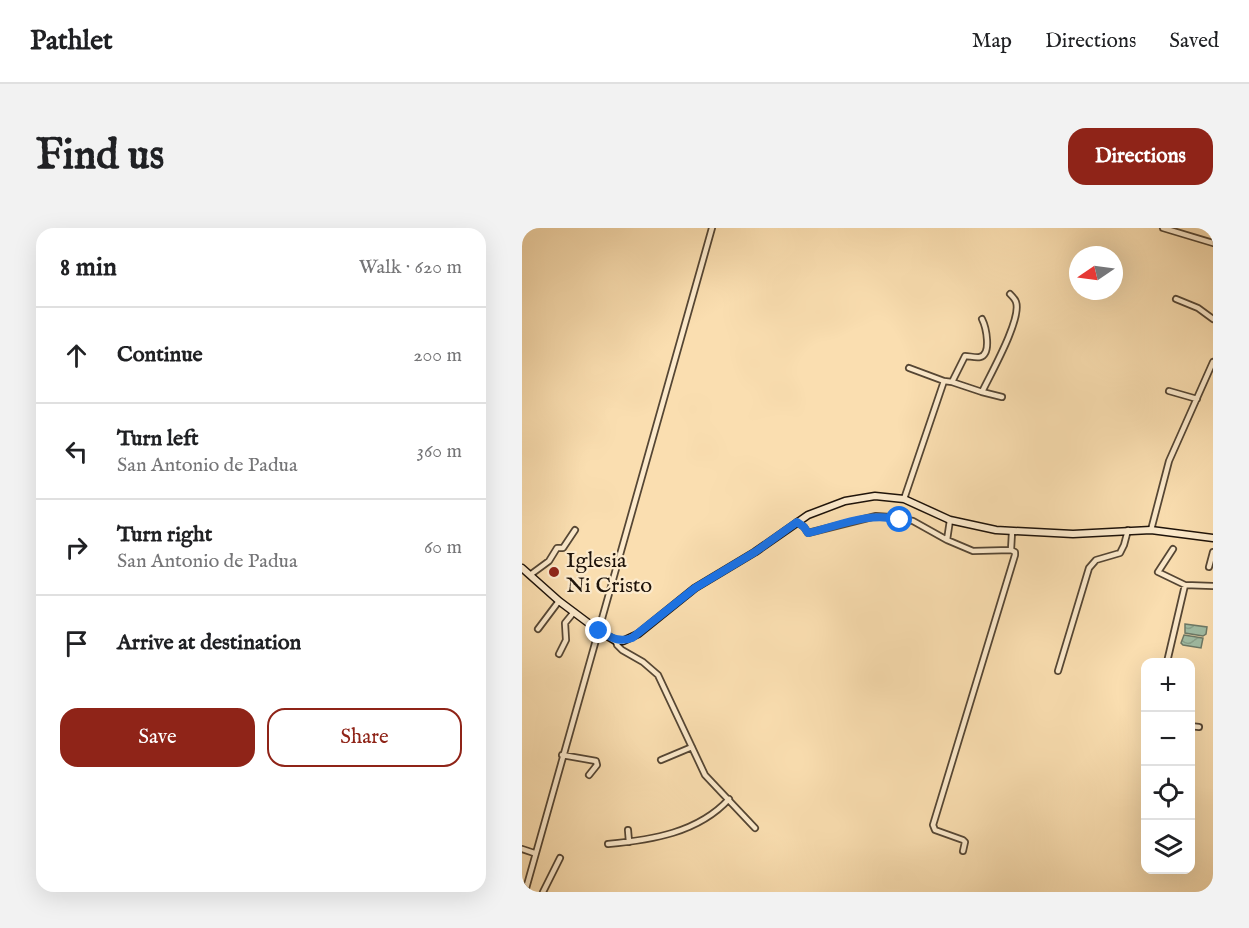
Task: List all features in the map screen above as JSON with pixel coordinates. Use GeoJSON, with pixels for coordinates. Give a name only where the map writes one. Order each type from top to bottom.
{"type":"FeatureCollection","features":[{"type":"Feature","properties":{"kind":"street"},"geometry":{"type":"LineString","coordinates":[[525,892],[534,853],[712,228]]}},
{"type":"Feature","properties":{"kind":"street"},"geometry":{"type":"LineString","coordinates":[[1163,228],[1213,243]]}},
{"type":"Feature","properties":{"kind":"street"},"geometry":{"type":"LineString","coordinates":[[982,392],[1011,332],[1016,306],[1015,299],[1010,294]]}},
{"type":"Feature","properties":{"kind":"street"},"geometry":{"type":"LineString","coordinates":[[1176,299],[1213,319]]}},
{"type":"Feature","properties":{"kind":"street"},"geometry":{"type":"LineString","coordinates":[[952,382],[964,357],[984,355],[987,345],[986,329],[982,320]]}},
{"type":"Feature","properties":{"kind":"street"},"geometry":{"type":"LineString","coordinates":[[1151,530],[1170,462],[1213,362]]}},
{"type":"Feature","properties":{"kind":"street"},"geometry":{"type":"LineString","coordinates":[[909,368],[944,381],[1002,397]]}},
{"type":"Feature","properties":{"kind":"street"},"geometry":{"type":"LineString","coordinates":[[904,499],[944,381]]}},
{"type":"Feature","properties":{"kind":"street"},"geometry":{"type":"LineString","coordinates":[[1168,391],[1197,399]]}},
{"type":"Feature","properties":{"kind":"street"},"geometry":{"type":"LineString","coordinates":[[522,568],[559,601],[599,631],[616,640],[626,640],[638,634],[695,588],[755,552],[797,522],[818,510],[845,501],[875,496],[904,499],[950,520],[1012,532],[1072,534],[1151,530],[1213,538]]}},
{"type":"Feature","properties":{"kind":"street"},"geometry":{"type":"LineString","coordinates":[[797,522],[808,533],[876,516],[890,517],[913,522],[973,551],[1011,550],[1015,552],[933,825],[935,830],[963,840],[965,842],[963,851]]}},
{"type":"Feature","properties":{"kind":"street"},"geometry":{"type":"LineString","coordinates":[[947,540],[950,520]]}},
{"type":"Feature","properties":{"kind":"street"},"geometry":{"type":"LineString","coordinates":[[530,575],[549,561],[557,548],[563,548],[574,530]]}},
{"type":"Feature","properties":{"kind":"street"},"geometry":{"type":"LineString","coordinates":[[1058,671],[1089,568],[1096,560],[1120,553],[1128,530]]}},
{"type":"Feature","properties":{"kind":"street"},"geometry":{"type":"LineString","coordinates":[[1011,550],[1012,532]]}},
{"type":"Feature","properties":{"kind":"street"},"geometry":{"type":"LineString","coordinates":[[1173,549],[1158,572],[1185,585],[1213,586]]}},
{"type":"Feature","properties":{"kind":"street"},"geometry":{"type":"LineString","coordinates":[[1209,567],[1213,552]]}},
{"type":"Feature","properties":{"kind":"street"},"geometry":{"type":"LineString","coordinates":[[1168,658],[1185,585]]}},
{"type":"Feature","properties":{"kind":"street"},"geometry":{"type":"LineString","coordinates":[[538,629],[559,601]]}},
{"type":"Feature","properties":{"kind":"street"},"geometry":{"type":"LineString","coordinates":[[560,654],[566,639],[565,623],[574,612]]}},
{"type":"Feature","properties":{"kind":"street"},"geometry":{"type":"LineString","coordinates":[[616,640],[622,650],[643,662],[658,675],[705,775],[756,828]]}},
{"type":"Feature","properties":{"kind":"street"},"geometry":{"type":"LineString","coordinates":[[661,760],[692,747]]}},
{"type":"Feature","properties":{"kind":"street"},"geometry":{"type":"LineString","coordinates":[[562,755],[596,762],[597,765],[589,775]]}},
{"type":"Feature","properties":{"kind":"street"},"geometry":{"type":"LineString","coordinates":[[608,844],[662,837],[684,829],[707,819],[729,799]]}},
{"type":"Feature","properties":{"kind":"street"},"geometry":{"type":"LineString","coordinates":[[627,830],[629,842]]}},
{"type":"Feature","properties":{"kind":"street"},"geometry":{"type":"LineString","coordinates":[[522,849],[534,853]]}},
{"type":"Feature","properties":{"kind":"street"},"geometry":{"type":"LineString","coordinates":[[543,892],[560,858]]}},
{"type":"Feature","properties":{"kind":"water"},"geometry":{"type":"Polygon","coordinates":[[[1185,624],[1207,627],[1206,634],[1203,636],[1185,633],[1185,624]]]}},
{"type":"Feature","properties":{"kind":"water"},"geometry":{"type":"Polygon","coordinates":[[[1184,635],[1203,638],[1201,648],[1183,645],[1181,643],[1184,635]]]}},
{"type":"Feature","properties":{"kind":"place","name":"Iglesia Ni Cristo"},"geometry":{"type":"Point","coordinates":[554,572]}},
{"type":"Feature","properties":{"kind":"route"},"geometry":{"type":"LineString","coordinates":[[599,631],[616,640],[623,641],[632,638],[695,588],[768,544],[797,522],[808,533],[876,516],[900,520]]}}]}
